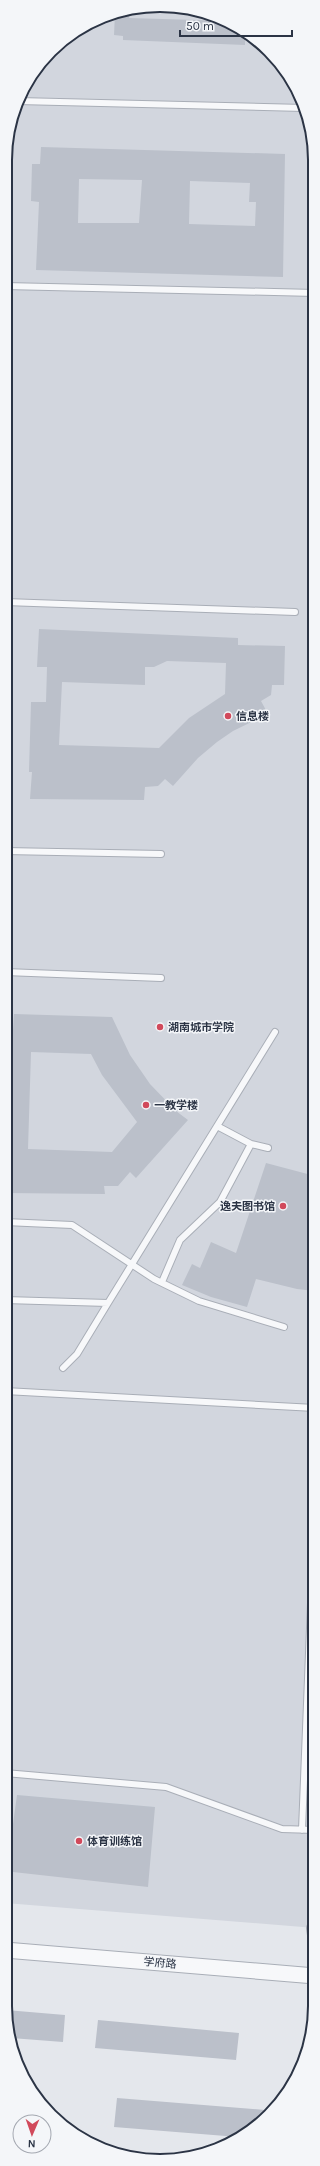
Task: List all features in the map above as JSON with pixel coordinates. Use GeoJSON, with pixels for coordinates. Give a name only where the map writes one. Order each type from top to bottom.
{"type":"FeatureCollection","features":[{"type":"Feature","properties":{"kind":"street","name":"学府路"},"geometry":{"type":"LineString","coordinates":[[12,1951],[308,1975]]}},
{"type":"Feature","properties":{"kind":"lane"},"geometry":{"type":"LineString","coordinates":[[24,101],[299,108]]}},
{"type":"Feature","properties":{"kind":"lane"},"geometry":{"type":"LineString","coordinates":[[12,286],[308,293]]}},
{"type":"Feature","properties":{"kind":"lane"},"geometry":{"type":"LineString","coordinates":[[12,602],[295,612]]}},
{"type":"Feature","properties":{"kind":"lane"},"geometry":{"type":"LineString","coordinates":[[12,851],[161,854]]}},
{"type":"Feature","properties":{"kind":"lane"},"geometry":{"type":"LineString","coordinates":[[12,972],[161,978]]}},
{"type":"Feature","properties":{"kind":"lane"},"geometry":{"type":"LineString","coordinates":[[63,1368],[77,1354],[275,1032]]}},
{"type":"Feature","properties":{"kind":"lane"},"geometry":{"type":"LineString","coordinates":[[217,1126],[251,1144],[268,1148]]}},
{"type":"Feature","properties":{"kind":"lane"},"geometry":{"type":"LineString","coordinates":[[162,1282],[180,1240],[220,1202],[251,1144]]}},
{"type":"Feature","properties":{"kind":"lane"},"geometry":{"type":"LineString","coordinates":[[12,1222],[72,1226],[162,1282],[199,1301],[284,1327]]}},
{"type":"Feature","properties":{"kind":"lane"},"geometry":{"type":"LineString","coordinates":[[12,1300],[108,1303]]}},
{"type":"Feature","properties":{"kind":"lane"},"geometry":{"type":"LineString","coordinates":[[12,1391],[308,1408]]}},
{"type":"Feature","properties":{"kind":"lane"},"geometry":{"type":"LineString","coordinates":[[302,1830],[308,1679]]}},
{"type":"Feature","properties":{"kind":"lane"},"geometry":{"type":"LineString","coordinates":[[12,1774],[166,1787],[282,1829],[308,1830]]}},
{"type":"Feature","properties":{"kind":"shaded area","name":"湖南城市学院"},"geometry":{"type":"Polygon","coordinates":[[[150,12],[179,13],[217,23],[242,37],[265,55],[283,78],[297,103],[303,122],[308,150],[308,1927],[12,1904],[12,150],[17,122],[23,103],[37,78],[55,55],[78,37],[103,23],[122,17],[150,12]]]}},
{"type":"Feature","properties":{"kind":"building"},"geometry":{"type":"Polygon","coordinates":[[[129,15],[129,18],[209,20],[225,27],[242,37],[245,39],[245,45],[123,40],[123,36],[114,35],[115,19],[129,15]]]}},
{"type":"Feature","properties":{"kind":"building"},"geometry":{"type":"Polygon","coordinates":[[[41,147],[285,154],[283,277],[36,270],[39,202],[31,201],[32,164],[40,164],[41,147]],[[79,179],[78,223],[139,223],[142,180],[79,179]],[[190,181],[189,224],[255,226],[256,202],[249,202],[250,183],[190,181]]]}},
{"type":"Feature","properties":{"kind":"building","name":"信息楼"},"geometry":{"type":"Polygon","coordinates":[[[39,629],[238,638],[238,645],[285,646],[284,685],[272,685],[271,695],[261,701],[268,714],[233,731],[217,742],[198,758],[173,786],[165,779],[158,786],[145,787],[144,800],[30,799],[32,772],[29,772],[31,702],[46,702],[47,667],[37,667],[39,629]],[[167,661],[154,667],[145,667],[145,685],[62,682],[59,745],[159,748],[189,718],[225,694],[226,663],[167,661]]]}},
{"type":"Feature","properties":{"kind":"building","name":"一教学楼"},"geometry":{"type":"Polygon","coordinates":[[[14,1014],[112,1017],[130,1055],[150,1084],[176,1111],[188,1120],[136,1178],[130,1172],[118,1186],[104,1186],[105,1194],[12,1193],[12,1030],[14,1014]],[[31,1052],[28,1149],[112,1152],[137,1122],[102,1075],[91,1054],[31,1052]]]}},
{"type":"Feature","properties":{"kind":"building","name":"逸夫图书馆"},"geometry":{"type":"Polygon","coordinates":[[[266,1163],[308,1174],[308,1290],[256,1279],[247,1307],[211,1297],[182,1285],[192,1264],[200,1268],[211,1242],[236,1253],[266,1163]]]}},
{"type":"Feature","properties":{"kind":"building","name":"体育训练馆"},"geometry":{"type":"Polygon","coordinates":[[[17,1795],[155,1807],[148,1887],[13,1872],[13,1824],[17,1795]]]}},
{"type":"Feature","properties":{"kind":"building"},"geometry":{"type":"Polygon","coordinates":[[[12,2011],[65,2015],[63,2042],[16,2038],[12,2011]]]}},
{"type":"Feature","properties":{"kind":"building"},"geometry":{"type":"Polygon","coordinates":[[[98,2020],[239,2033],[236,2060],[95,2048],[98,2020]]]}},
{"type":"Feature","properties":{"kind":"building"},"geometry":{"type":"Polygon","coordinates":[[[117,2098],[265,2110],[242,2129],[230,2136],[114,2127],[117,2098]]]}},
{"type":"Feature","properties":{"kind":"place","name":"信息楼"},"geometry":{"type":"Point","coordinates":[228,716]}},
{"type":"Feature","properties":{"kind":"place","name":"湖南城市学院"},"geometry":{"type":"Point","coordinates":[160,1027]}},
{"type":"Feature","properties":{"kind":"place","name":"一教学楼"},"geometry":{"type":"Point","coordinates":[146,1105]}},
{"type":"Feature","properties":{"kind":"place","name":"逸夫图书馆"},"geometry":{"type":"Point","coordinates":[283,1206]}},
{"type":"Feature","properties":{"kind":"place","name":"体育训练馆"},"geometry":{"type":"Point","coordinates":[79,1841]}}]}
